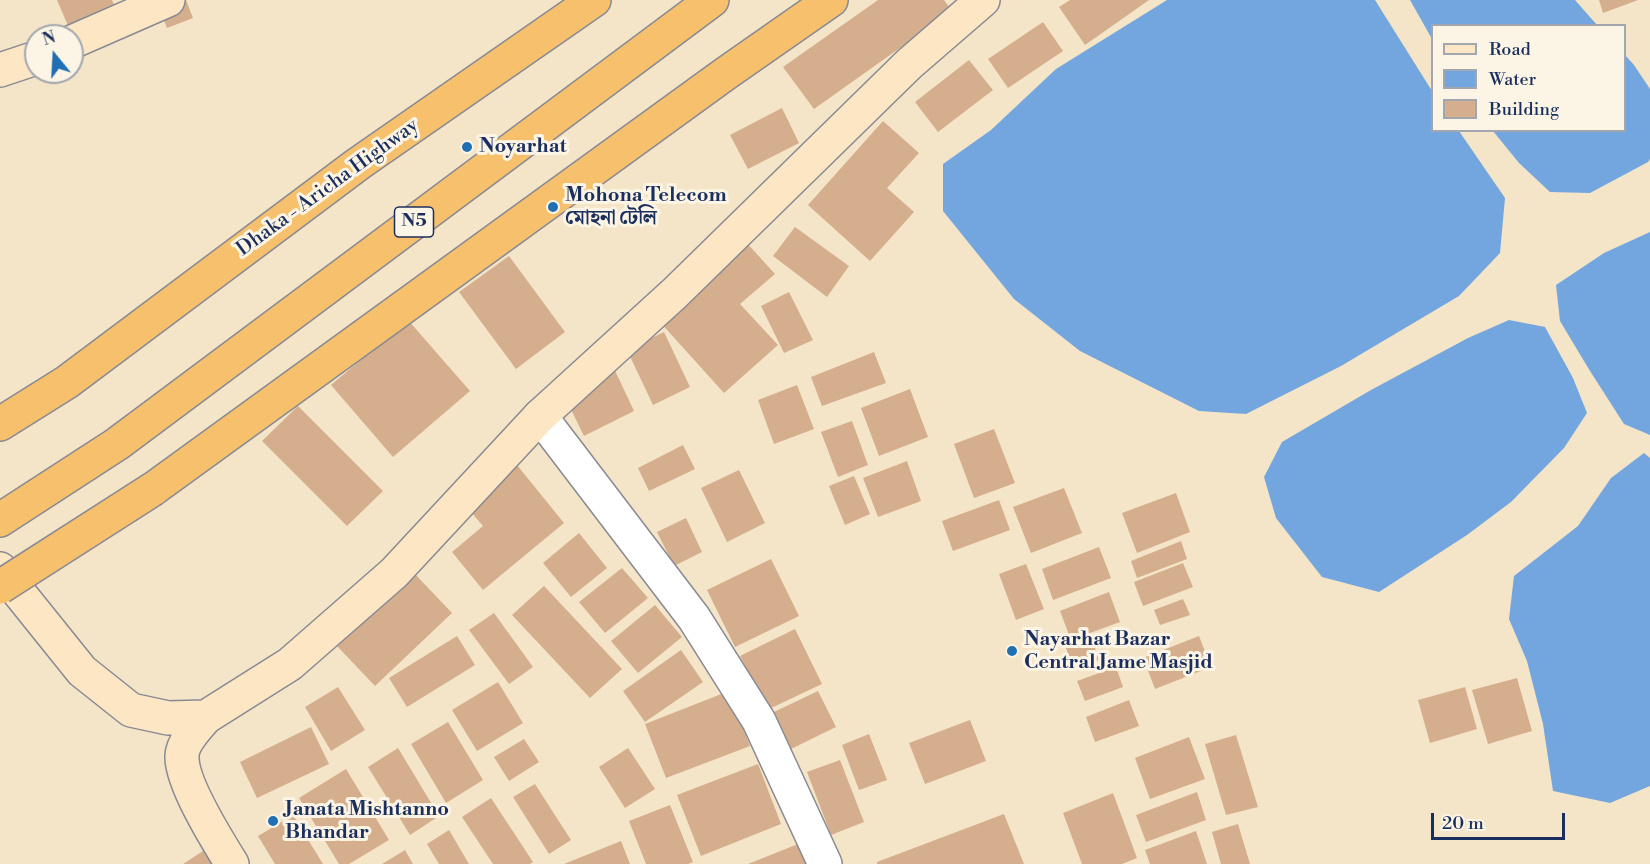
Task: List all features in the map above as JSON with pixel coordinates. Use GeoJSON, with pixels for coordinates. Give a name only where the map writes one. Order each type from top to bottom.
{"type":"FeatureCollection","features":[{"type":"Feature","properties":{"kind":"highway","name":"Dhaka - Aricha Highway"},"geometry":{"type":"LineString","coordinates":[[0,424],[67,382],[358,164],[594,0]]}},
{"type":"Feature","properties":{"kind":"highway","name":"N5"},"geometry":{"type":"LineString","coordinates":[[0,520],[117,444],[712,0]]}},
{"type":"Feature","properties":{"kind":"highway"},"geometry":{"type":"LineString","coordinates":[[0,587],[153,489],[725,74],[831,0]]}},
{"type":"Feature","properties":{"kind":"street"},"geometry":{"type":"LineString","coordinates":[[84,37],[168,0]]}},
{"type":"Feature","properties":{"kind":"street"},"geometry":{"type":"LineString","coordinates":[[232,864],[185,776],[181,754],[190,736],[206,717],[290,664],[394,573],[540,416],[675,293],[909,64],[983,0]]}},
{"type":"Feature","properties":{"kind":"street"},"geometry":{"type":"LineString","coordinates":[[0,70],[24,62]]}},
{"type":"Feature","properties":{"kind":"street"},"geometry":{"type":"LineString","coordinates":[[540,416],[694,618],[759,721],[825,864]]}},
{"type":"Feature","properties":{"kind":"street"},"geometry":{"type":"LineString","coordinates":[[0,569],[82,671],[131,710],[168,718],[206,717]]}},
{"type":"Feature","properties":{"kind":"water"},"geometry":{"type":"Polygon","coordinates":[[[1167,0],[1375,0],[1431,89],[1431,132],[1460,132],[1505,198],[1500,253],[1459,296],[1341,366],[1246,414],[1199,411],[1080,351],[1014,299],[943,211],[943,164],[991,130],[1056,69],[1167,0]]]}},
{"type":"Feature","properties":{"kind":"water"},"geometry":{"type":"Polygon","coordinates":[[[1410,0],[1575,0],[1596,24],[1431,24],[1431,37],[1410,0]]]}},
{"type":"Feature","properties":{"kind":"water"},"geometry":{"type":"Polygon","coordinates":[[[1626,56],[1650,89],[1650,159],[1648,162],[1590,193],[1550,192],[1519,163],[1494,132],[1626,132],[1626,56]]]}},
{"type":"Feature","properties":{"kind":"water"},"geometry":{"type":"Polygon","coordinates":[[[1650,232],[1650,435],[1624,424],[1590,371],[1560,321],[1556,285],[1604,253],[1650,232]]]}},
{"type":"Feature","properties":{"kind":"water"},"geometry":{"type":"Polygon","coordinates":[[[1509,320],[1545,327],[1573,378],[1587,413],[1564,448],[1511,502],[1467,535],[1379,592],[1322,577],[1276,518],[1264,477],[1282,442],[1371,390],[1468,338],[1509,320]]]}},
{"type":"Feature","properties":{"kind":"water"},"geometry":{"type":"Polygon","coordinates":[[[1644,453],[1650,458],[1650,786],[1610,803],[1553,791],[1543,724],[1527,661],[1509,619],[1514,576],[1578,526],[1611,478],[1644,453]]]}},
{"type":"Feature","properties":{"kind":"building"},"geometry":{"type":"Polygon","coordinates":[[[57,0],[112,0],[119,16],[84,30],[84,24],[67,24],[57,0]]]}},
{"type":"Feature","properties":{"kind":"building"},"geometry":{"type":"Polygon","coordinates":[[[156,0],[186,0],[193,18],[167,28],[156,0]]]}},
{"type":"Feature","properties":{"kind":"building"},"geometry":{"type":"Polygon","coordinates":[[[878,0],[944,0],[952,11],[814,109],[783,67],[878,0]]]}},
{"type":"Feature","properties":{"kind":"building"},"geometry":{"type":"Polygon","coordinates":[[[1070,0],[1149,0],[1085,45],[1059,7],[1070,0]]]}},
{"type":"Feature","properties":{"kind":"building"},"geometry":{"type":"Polygon","coordinates":[[[1599,0],[1638,0],[1603,13],[1599,0]]]}},
{"type":"Feature","properties":{"kind":"building"},"geometry":{"type":"Polygon","coordinates":[[[1043,22],[1063,51],[1008,88],[988,59],[1043,22]]]}},
{"type":"Feature","properties":{"kind":"building"},"geometry":{"type":"Polygon","coordinates":[[[969,60],[993,90],[938,132],[915,102],[969,60]]]}},
{"type":"Feature","properties":{"kind":"building"},"geometry":{"type":"Polygon","coordinates":[[[782,108],[799,143],[748,169],[730,135],[782,108]]]}},
{"type":"Feature","properties":{"kind":"building"},"geometry":{"type":"Polygon","coordinates":[[[883,121],[919,153],[887,188],[914,212],[870,261],[808,205],[883,121]]]}},
{"type":"Feature","properties":{"kind":"building"},"geometry":{"type":"Polygon","coordinates":[[[795,227],[849,266],[827,297],[773,256],[795,227]]]}},
{"type":"Feature","properties":{"kind":"building"},"geometry":{"type":"Polygon","coordinates":[[[746,242],[775,274],[740,304],[778,345],[724,393],[659,321],[746,242]]]}},
{"type":"Feature","properties":{"kind":"building"},"geometry":{"type":"Polygon","coordinates":[[[509,256],[565,332],[516,369],[459,292],[509,256]]]}},
{"type":"Feature","properties":{"kind":"building"},"geometry":{"type":"Polygon","coordinates":[[[789,292],[813,340],[784,353],[761,306],[789,292]]]}},
{"type":"Feature","properties":{"kind":"building"},"geometry":{"type":"Polygon","coordinates":[[[408,320],[470,391],[393,457],[331,385],[408,320]]]}},
{"type":"Feature","properties":{"kind":"building"},"geometry":{"type":"Polygon","coordinates":[[[664,332],[690,387],[653,405],[627,350],[664,332]]]}},
{"type":"Feature","properties":{"kind":"building"},"geometry":{"type":"Polygon","coordinates":[[[874,352],[886,383],[822,406],[811,377],[874,352]]]}},
{"type":"Feature","properties":{"kind":"building"},"geometry":{"type":"Polygon","coordinates":[[[611,362],[634,411],[584,436],[560,387],[611,362]]]}},
{"type":"Feature","properties":{"kind":"building"},"geometry":{"type":"Polygon","coordinates":[[[797,385],[814,429],[774,444],[758,400],[797,385]]]}},
{"type":"Feature","properties":{"kind":"building"},"geometry":{"type":"Polygon","coordinates":[[[910,389],[928,437],[879,456],[861,408],[910,389]]]}},
{"type":"Feature","properties":{"kind":"building"},"geometry":{"type":"Polygon","coordinates":[[[298,406],[383,491],[347,526],[262,441],[298,406]]]}},
{"type":"Feature","properties":{"kind":"building"},"geometry":{"type":"Polygon","coordinates":[[[852,421],[868,465],[838,477],[821,432],[852,421]]]}},
{"type":"Feature","properties":{"kind":"building"},"geometry":{"type":"Polygon","coordinates":[[[994,429],[1015,483],[974,498],[954,444],[994,429]]]}},
{"type":"Feature","properties":{"kind":"building"},"geometry":{"type":"Polygon","coordinates":[[[683,445],[695,469],[649,491],[638,468],[683,445]]]}},
{"type":"Feature","properties":{"kind":"building"},"geometry":{"type":"Polygon","coordinates":[[[504,449],[564,523],[483,590],[452,552],[483,526],[453,491],[504,449]]]}},
{"type":"Feature","properties":{"kind":"building"},"geometry":{"type":"Polygon","coordinates":[[[907,461],[921,501],[878,517],[863,478],[907,461]]]}},
{"type":"Feature","properties":{"kind":"building"},"geometry":{"type":"Polygon","coordinates":[[[739,470],[765,523],[727,542],[701,488],[739,470]]]}},
{"type":"Feature","properties":{"kind":"building"},"geometry":{"type":"Polygon","coordinates":[[[854,476],[870,514],[845,525],[829,486],[854,476]]]}},
{"type":"Feature","properties":{"kind":"building"},"geometry":{"type":"Polygon","coordinates":[[[1064,488],[1082,533],[1031,553],[1013,507],[1064,488]]]}},
{"type":"Feature","properties":{"kind":"building"},"geometry":{"type":"Polygon","coordinates":[[[1176,493],[1190,532],[1137,553],[1122,513],[1176,493]]]}},
{"type":"Feature","properties":{"kind":"building"},"geometry":{"type":"Polygon","coordinates":[[[999,500],[1010,530],[953,551],[942,521],[999,500]]]}},
{"type":"Feature","properties":{"kind":"building"},"geometry":{"type":"Polygon","coordinates":[[[686,518],[702,552],[674,566],[657,532],[686,518]]]}},
{"type":"Feature","properties":{"kind":"building"},"geometry":{"type":"Polygon","coordinates":[[[579,533],[607,568],[571,597],[543,563],[579,533]]]}},
{"type":"Feature","properties":{"kind":"building"},"geometry":{"type":"Polygon","coordinates":[[[1181,541],[1187,559],[1137,578],[1131,561],[1181,541]]]}},
{"type":"Feature","properties":{"kind":"building"},"geometry":{"type":"Polygon","coordinates":[[[1099,547],[1111,578],[1053,600],[1042,569],[1099,547]]]}},
{"type":"Feature","properties":{"kind":"building"},"geometry":{"type":"Polygon","coordinates":[[[771,559],[799,616],[735,647],[707,590],[771,559]]]}},
{"type":"Feature","properties":{"kind":"building"},"geometry":{"type":"Polygon","coordinates":[[[1183,563],[1193,587],[1143,606],[1134,582],[1183,563]]]}},
{"type":"Feature","properties":{"kind":"building"},"geometry":{"type":"Polygon","coordinates":[[[1026,564],[1044,609],[1016,620],[999,574],[1026,564]]]}},
{"type":"Feature","properties":{"kind":"building"},"geometry":{"type":"Polygon","coordinates":[[[622,568],[648,598],[605,633],[579,602],[622,568]]]}},
{"type":"Feature","properties":{"kind":"building"},"geometry":{"type":"Polygon","coordinates":[[[414,573],[452,613],[375,686],[337,646],[414,573]]]}},
{"type":"Feature","properties":{"kind":"building"},"geometry":{"type":"Polygon","coordinates":[[[544,586],[622,669],[590,698],[512,615],[544,586]]]}},
{"type":"Feature","properties":{"kind":"building"},"geometry":{"type":"Polygon","coordinates":[[[1109,592],[1120,622],[1071,640],[1060,611],[1109,592]]]}},
{"type":"Feature","properties":{"kind":"building"},"geometry":{"type":"Polygon","coordinates":[[[1183,599],[1190,615],[1160,625],[1154,610],[1183,599]]]}},
{"type":"Feature","properties":{"kind":"building"},"geometry":{"type":"Polygon","coordinates":[[[655,605],[682,637],[638,673],[611,641],[655,605]]]}},
{"type":"Feature","properties":{"kind":"building"},"geometry":{"type":"Polygon","coordinates":[[[494,613],[533,667],[509,684],[469,630],[494,613]]]}},
{"type":"Feature","properties":{"kind":"building"},"geometry":{"type":"Polygon","coordinates":[[[795,629],[822,684],[767,710],[740,656],[795,629]]]}},
{"type":"Feature","properties":{"kind":"building"},"geometry":{"type":"Polygon","coordinates":[[[457,636],[475,665],[407,707],[389,678],[457,636]]]}},
{"type":"Feature","properties":{"kind":"building"},"geometry":{"type":"Polygon","coordinates":[[[1199,636],[1211,667],[1155,689],[1143,658],[1199,636]]]}},
{"type":"Feature","properties":{"kind":"building"},"geometry":{"type":"Polygon","coordinates":[[[1092,639],[1099,660],[1074,670],[1066,648],[1092,639]]]}},
{"type":"Feature","properties":{"kind":"building"},"geometry":{"type":"Polygon","coordinates":[[[681,650],[703,682],[645,722],[623,691],[681,650]]]}},
{"type":"Feature","properties":{"kind":"building"},"geometry":{"type":"Polygon","coordinates":[[[1116,667],[1123,687],[1085,701],[1077,681],[1116,667]]]}},
{"type":"Feature","properties":{"kind":"building"},"geometry":{"type":"Polygon","coordinates":[[[1517,678],[1532,731],[1488,744],[1472,690],[1517,678]]]}},
{"type":"Feature","properties":{"kind":"building"},"geometry":{"type":"Polygon","coordinates":[[[498,682],[523,723],[477,751],[452,710],[498,682]]]}},
{"type":"Feature","properties":{"kind":"building"},"geometry":{"type":"Polygon","coordinates":[[[338,687],[365,730],[331,751],[305,707],[338,687]]]}},
{"type":"Feature","properties":{"kind":"building"},"geometry":{"type":"Polygon","coordinates":[[[1465,687],[1477,729],[1430,743],[1418,700],[1465,687]]]}},
{"type":"Feature","properties":{"kind":"building"},"geometry":{"type":"Polygon","coordinates":[[[729,691],[750,746],[666,778],[645,724],[729,691]]]}},
{"type":"Feature","properties":{"kind":"building"},"geometry":{"type":"Polygon","coordinates":[[[818,691],[836,727],[791,749],[774,712],[818,691]]]}},
{"type":"Feature","properties":{"kind":"building"},"geometry":{"type":"Polygon","coordinates":[[[1129,700],[1139,726],[1095,742],[1086,717],[1129,700]]]}},
{"type":"Feature","properties":{"kind":"building"},"geometry":{"type":"Polygon","coordinates":[[[970,720],[986,761],[925,784],[909,743],[970,720]]]}},
{"type":"Feature","properties":{"kind":"building"},"geometry":{"type":"Polygon","coordinates":[[[448,722],[483,780],[446,803],[411,744],[448,722]]]}},
{"type":"Feature","properties":{"kind":"building"},"geometry":{"type":"Polygon","coordinates":[[[311,727],[329,764],[257,798],[240,762],[311,727]]]}},
{"type":"Feature","properties":{"kind":"building"},"geometry":{"type":"Polygon","coordinates":[[[869,734],[887,780],[859,790],[842,745],[869,734]]]}},
{"type":"Feature","properties":{"kind":"building"},"geometry":{"type":"Polygon","coordinates":[[[1236,735],[1258,807],[1226,815],[1205,744],[1236,735]]]}},
{"type":"Feature","properties":{"kind":"building"},"geometry":{"type":"Polygon","coordinates":[[[1189,737],[1205,779],[1150,799],[1135,758],[1189,737]]]}},
{"type":"Feature","properties":{"kind":"building"},"geometry":{"type":"Polygon","coordinates":[[[524,739],[539,762],[509,781],[494,757],[524,739]]]}},
{"type":"Feature","properties":{"kind":"building"},"geometry":{"type":"Polygon","coordinates":[[[398,748],[439,816],[410,835],[368,767],[398,748]]]}},
{"type":"Feature","properties":{"kind":"building"},"geometry":{"type":"Polygon","coordinates":[[[628,748],[655,789],[625,808],[599,767],[628,748]]]}},
{"type":"Feature","properties":{"kind":"building"},"geometry":{"type":"Polygon","coordinates":[[[840,760],[864,822],[831,835],[807,772],[840,760]]]}},
{"type":"Feature","properties":{"kind":"building"},"geometry":{"type":"Polygon","coordinates":[[[758,764],[781,824],[701,856],[677,795],[758,764]]]}},
{"type":"Feature","properties":{"kind":"building"},"geometry":{"type":"Polygon","coordinates":[[[346,769],[389,840],[349,864],[339,864],[299,798],[346,769]]]}},
{"type":"Feature","properties":{"kind":"building"},"geometry":{"type":"Polygon","coordinates":[[[535,784],[571,840],[549,854],[513,797],[535,784]]]}},
{"type":"Feature","properties":{"kind":"building"},"geometry":{"type":"Polygon","coordinates":[[[1197,792],[1206,820],[1146,842],[1136,815],[1197,792]]]}},
{"type":"Feature","properties":{"kind":"building"},"geometry":{"type":"Polygon","coordinates":[[[1113,793],[1137,858],[1122,864],[1082,864],[1063,813],[1113,793]]]}},
{"type":"Feature","properties":{"kind":"building"},"geometry":{"type":"Polygon","coordinates":[[[491,798],[533,862],[530,864],[493,864],[462,817],[491,798]]]}},
{"type":"Feature","properties":{"kind":"building"},"geometry":{"type":"Polygon","coordinates":[[[670,805],[693,862],[646,864],[629,821],[670,805]]]}},
{"type":"Feature","properties":{"kind":"building"},"geometry":{"type":"Polygon","coordinates":[[[1004,814],[1024,864],[877,864],[877,862],[1004,814]]]}},
{"type":"Feature","properties":{"kind":"building"},"geometry":{"type":"Polygon","coordinates":[[[293,815],[323,864],[275,864],[258,836],[293,815]]]}},
{"type":"Feature","properties":{"kind":"building"},"geometry":{"type":"Polygon","coordinates":[[[1238,824],[1250,864],[1221,864],[1212,832],[1238,824]]]}},
{"type":"Feature","properties":{"kind":"building"},"geometry":{"type":"Polygon","coordinates":[[[449,830],[469,864],[439,864],[427,844],[449,830]]]}},
{"type":"Feature","properties":{"kind":"building"},"geometry":{"type":"Polygon","coordinates":[[[1196,831],[1207,864],[1150,864],[1145,850],[1196,831]]]}},
{"type":"Feature","properties":{"kind":"building"},"geometry":{"type":"Polygon","coordinates":[[[621,841],[630,864],[564,864],[621,841]]]}},
{"type":"Feature","properties":{"kind":"building"},"geometry":{"type":"Polygon","coordinates":[[[798,844],[806,864],[748,864],[798,844]]]}},
{"type":"Feature","properties":{"kind":"building"},"geometry":{"type":"Polygon","coordinates":[[[206,849],[217,864],[183,864],[206,849]]]}},
{"type":"Feature","properties":{"kind":"building"},"geometry":{"type":"Polygon","coordinates":[[[405,850],[413,864],[382,864],[405,850]]]}},
{"type":"Feature","properties":{"kind":"place","name":"Noyarhat"},"geometry":{"type":"Point","coordinates":[467,147]}},
{"type":"Feature","properties":{"kind":"place","name":"Mohona Telecom মোহনা টেলি"},"geometry":{"type":"Point","coordinates":[553,207]}},
{"type":"Feature","properties":{"kind":"place","name":"Nayarhat Bazar Central Jame Masjid"},"geometry":{"type":"Point","coordinates":[1012,651]}},
{"type":"Feature","properties":{"kind":"place","name":"Janata Mishtanno Bhandar"},"geometry":{"type":"Point","coordinates":[273,821]}}]}
